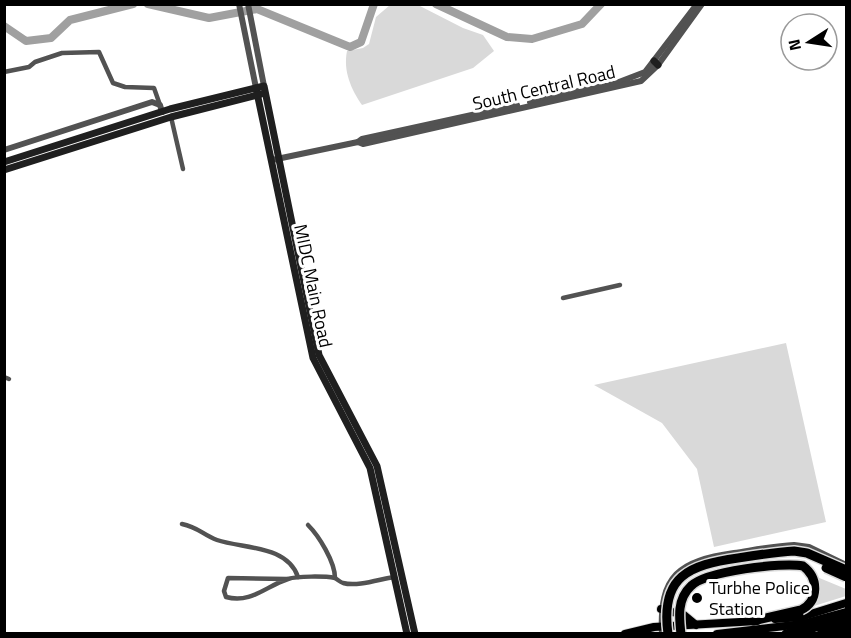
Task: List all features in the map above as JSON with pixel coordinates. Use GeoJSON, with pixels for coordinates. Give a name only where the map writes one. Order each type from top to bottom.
{"type":"FeatureCollection","features":[{"type":"Feature","properties":{"kind":"highway"},"geometry":{"type":"LineString","coordinates":[[664,631],[670,592],[682,576],[700,565],[794,551],[807,553],[846,570]]}},
{"type":"Feature","properties":{"kind":"highway"},"geometry":{"type":"LineString","coordinates":[[674,633],[671,613],[675,594],[686,580],[702,571],[795,556],[806,558],[846,577]]}},
{"type":"Feature","properties":{"kind":"highway"},"geometry":{"type":"LineString","coordinates":[[681,633],[679,613],[682,597],[697,581],[713,576],[782,565],[803,566],[812,575],[815,589],[811,603],[801,610],[753,621]]}},
{"type":"Feature","properties":{"kind":"highway"},"geometry":{"type":"LineString","coordinates":[[786,633],[846,620]]}},
{"type":"Feature","properties":{"kind":"highway"},"geometry":{"type":"LineString","coordinates":[[821,633],[846,628]]}},
{"type":"Feature","properties":{"kind":"main road"},"geometry":{"type":"LineString","coordinates":[[4,162],[161,108],[261,91]]}},
{"type":"Feature","properties":{"kind":"main road"},"geometry":{"type":"LineString","coordinates":[[4,170],[261,91]]}},
{"type":"Feature","properties":{"kind":"main road","name":"MIDC Main Road"},"geometry":{"type":"LineString","coordinates":[[261,91],[313,357],[366,459],[415,633]]}},
{"type":"Feature","properties":{"kind":"main road","name":"MIDC Main Road"},"geometry":{"type":"LineString","coordinates":[[386,525],[394,577],[407,633]]}},
{"type":"Feature","properties":{"kind":"main road"},"geometry":{"type":"LineString","coordinates":[[625,633],[695,629],[801,616],[846,603]]}},
{"type":"Feature","properties":{"kind":"main road"},"geometry":{"type":"LineString","coordinates":[[661,609],[684,615],[695,629]]}},
{"type":"Feature","properties":{"kind":"main road"},"geometry":{"type":"LineString","coordinates":[[717,633],[802,624],[846,612]]}},
{"type":"Feature","properties":{"kind":"street","name":"MIDC Main Road"},"geometry":{"type":"LineString","coordinates":[[239,4],[261,91]]}},
{"type":"Feature","properties":{"kind":"street","name":"MIDC Main Road"},"geometry":{"type":"LineString","coordinates":[[248,4],[261,91]]}},
{"type":"Feature","properties":{"kind":"street","name":"South Central Road"},"geometry":{"type":"LineString","coordinates":[[656,63],[697,4]]}},
{"type":"Feature","properties":{"kind":"street","name":"South Central Road"},"geometry":{"type":"LineString","coordinates":[[276,159],[358,142],[363,144],[641,81],[702,4]]}},
{"type":"Feature","properties":{"kind":"street"},"geometry":{"type":"LineString","coordinates":[[4,72],[29,67],[35,62],[62,53],[99,52],[113,83],[125,87],[154,88],[161,108]]}},
{"type":"Feature","properties":{"kind":"street"},"geometry":{"type":"LineString","coordinates":[[4,150],[152,102],[161,108]]}},
{"type":"Feature","properties":{"kind":"street"},"geometry":{"type":"LineString","coordinates":[[171,117],[183,169]]}},
{"type":"Feature","properties":{"kind":"street"},"geometry":{"type":"LineString","coordinates":[[563,298],[620,285]]}},
{"type":"Feature","properties":{"kind":"street"},"geometry":{"type":"LineString","coordinates":[[182,525],[201,529],[216,539],[283,557],[293,566],[298,577]]}},
{"type":"Feature","properties":{"kind":"street"},"geometry":{"type":"LineString","coordinates":[[308,525],[314,531],[332,566],[335,578]]}},
{"type":"Feature","properties":{"kind":"street"},"geometry":{"type":"LineString","coordinates":[[664,631],[661,609],[665,590],[670,580],[687,564],[698,560],[794,545],[809,547],[846,565]]}},
{"type":"Feature","properties":{"kind":"street"},"geometry":{"type":"LineString","coordinates":[[287,579],[255,596],[230,598],[224,591],[228,578],[335,578],[343,583],[355,583],[394,577]]}},
{"type":"Feature","properties":{"kind":"shaded area"},"geometry":{"type":"Polygon","coordinates":[[[390,5],[418,5],[463,28],[483,35],[494,51],[473,68],[362,105],[349,80],[346,66],[347,51],[363,48],[369,44],[376,17],[390,5]]]}},
{"type":"Feature","properties":{"kind":"shaded area"},"geometry":{"type":"Polygon","coordinates":[[[786,343],[826,522],[714,547],[697,469],[662,423],[594,385],[786,343]]]}},
{"type":"Feature","properties":{"kind":"shaded area"},"geometry":{"type":"Polygon","coordinates":[[[817,577],[846,589],[846,596],[814,606],[820,591],[817,577]]]}},
{"type":"Feature","properties":{"kind":"waterway"},"geometry":{"type":"LineString","coordinates":[[4,26],[26,41],[51,38],[70,20],[133,4]]}},
{"type":"Feature","properties":{"kind":"waterway"},"geometry":{"type":"LineString","coordinates":[[148,4],[209,18],[257,9],[350,47],[361,42],[374,4]]}},
{"type":"Feature","properties":{"kind":"waterway"},"geometry":{"type":"LineString","coordinates":[[436,4],[507,37],[532,39],[582,24],[601,4]]}},
{"type":"Feature","properties":{"kind":"place","name":"Turbhe Police Station"},"geometry":{"type":"Point","coordinates":[697,598]}}]}
